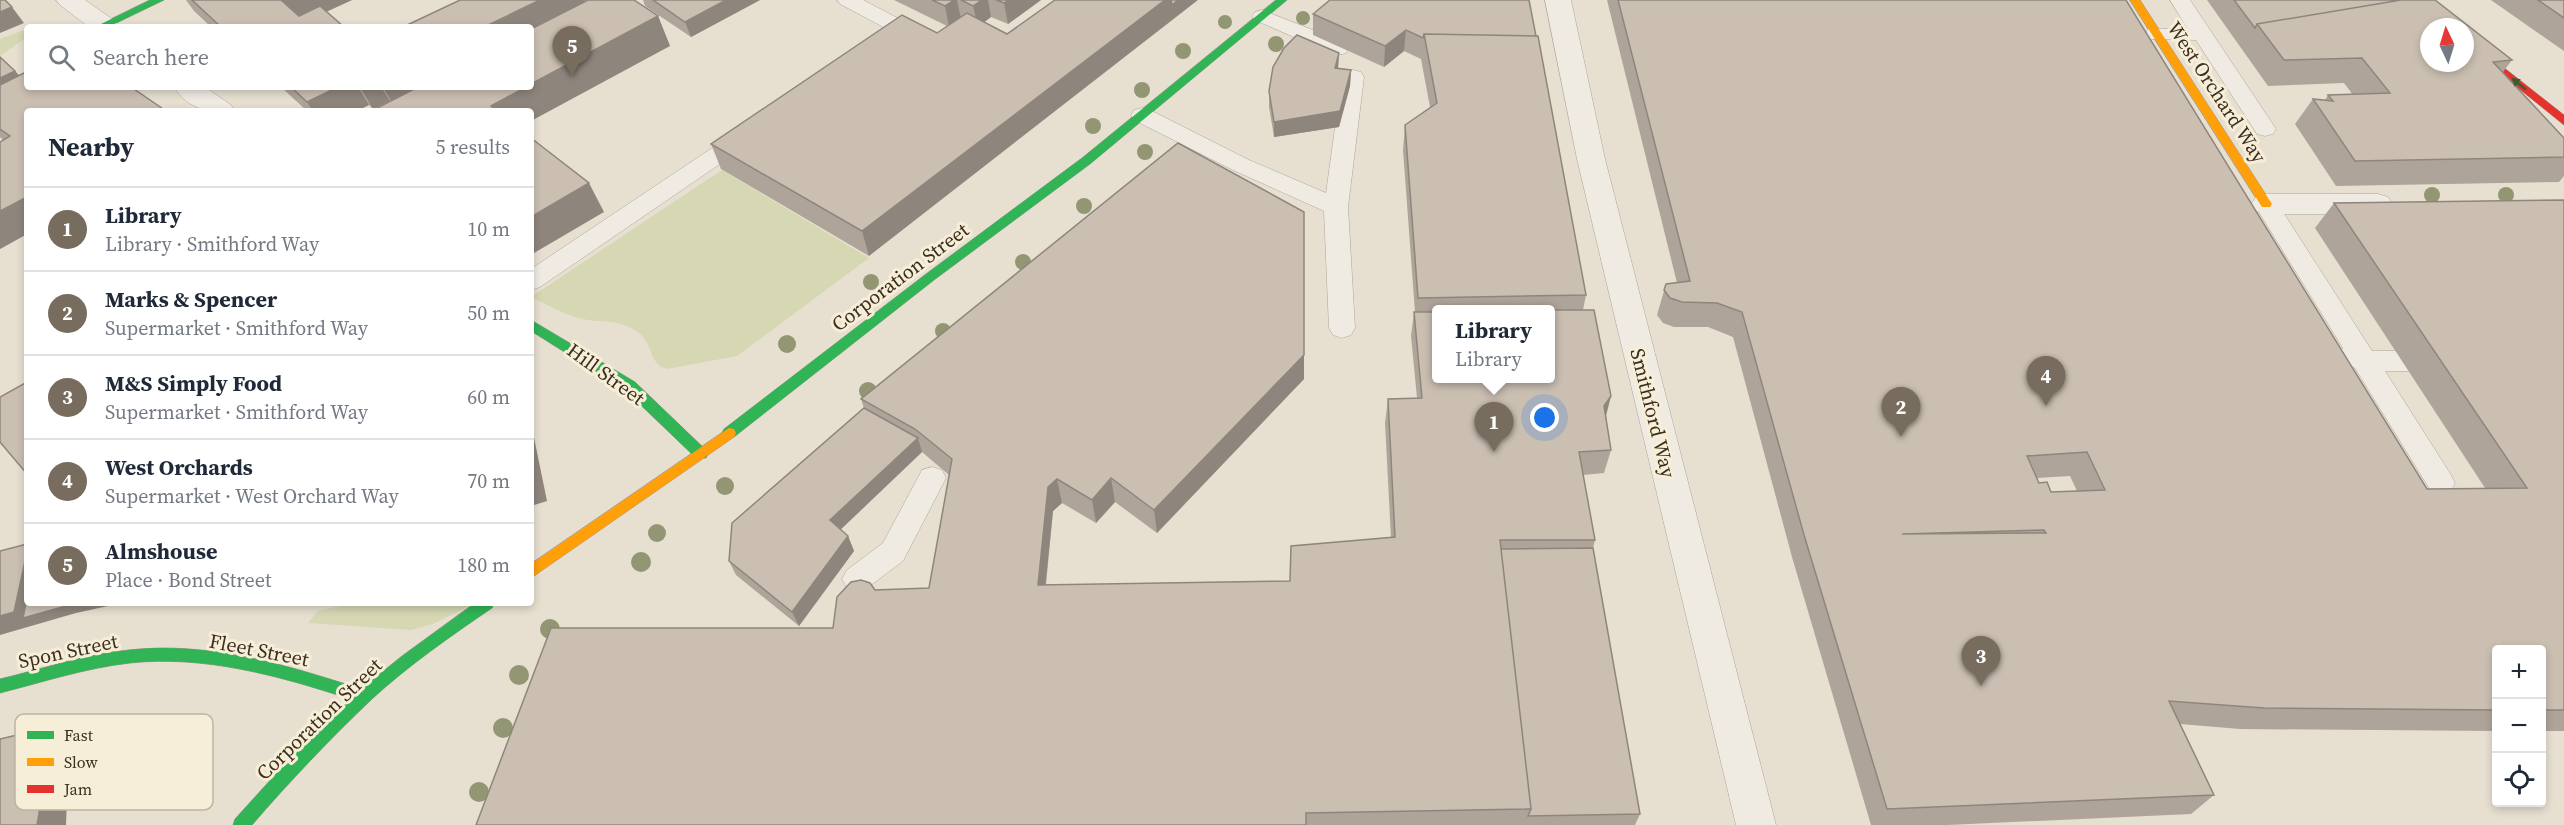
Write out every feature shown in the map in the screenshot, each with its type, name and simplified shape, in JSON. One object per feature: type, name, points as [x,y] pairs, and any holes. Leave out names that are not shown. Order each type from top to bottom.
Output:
[{"type":"street","points":[[69,0],[102,24]]},
{"type":"street","points":[[109,24],[159,0]]},
{"type":"street","name":"Corporation Street","points":[[534,570],[701,454],[930,277],[1086,161],[1282,0]]},
{"type":"street","name":"Smithford Way","points":[[1558,0],[1594,170],[1756,825]]},
{"type":"street","name":"West Orchard Way","points":[[2135,0],[2266,204]]},
{"type":"street","points":[[2474,47],[2564,121]]},
{"type":"street","points":[[191,90],[217,108]]},
{"type":"street","points":[[2266,204],[2401,204]]},
{"type":"street","name":"Hill Street","points":[[534,327],[630,386],[701,454]]},
{"type":"street","name":"Corporation Street","points":[[241,825],[301,758],[364,697],[436,639],[483,606]]},
{"type":"street","name":"Fleet Street","points":[[144,655],[221,659],[302,676],[364,697]]},
{"type":"street","name":"Spon Street","points":[[0,686],[115,659],[144,655]]},
{"type":"lane","points":[[846,0],[904,30],[864,56]]},
{"type":"lane","points":[[2180,0],[2265,129]]},
{"type":"lane","points":[[1262,16],[1338,48]]},
{"type":"lane","points":[[2156,34],[2202,34]]},
{"type":"lane","points":[[1342,328],[1336,207],[1353,77]]},
{"type":"lane","points":[[1142,115],[1240,165],[1336,207]]},
{"type":"lane","points":[[534,279],[766,122]]},
{"type":"lane","points":[[2195,129],[2218,129]]},
{"type":"lane","points":[[2266,204],[2441,483]]},
{"type":"lane","points":[[2326,345],[2364,361],[2414,361]]},
{"type":"lane","points":[[857,579],[893,552],[932,478]]},
{"type":"green space","points":[[24,30],[24,39],[0,56],[0,39]]},
{"type":"green space","points":[[722,170],[869,258],[737,356],[667,369],[661,367],[654,359],[644,338],[625,325],[578,318],[534,298],[534,295]]},
{"type":"green space","points":[[340,606],[470,606],[433,624],[411,630],[308,623],[318,611]]},
{"type":"building","points":[[0,0],[5,0],[12,7],[0,12]]},
{"type":"building","points":[[192,0],[281,0],[299,16],[320,6],[341,24],[218,24]]},
{"type":"building","points":[[460,0],[540,0],[490,24],[409,24]]},
{"type":"building","points":[[588,0],[634,0],[658,16],[534,82],[534,27]]},
{"type":"building","points":[[653,0],[726,0],[685,22]]},
{"type":"building","points":[[932,0],[954,0],[945,6]]},
{"type":"building","points":[[961,0],[982,0],[973,6]]},
{"type":"building","points":[[1055,0],[1165,0],[862,231],[711,144],[902,15],[937,33],[967,13],[1007,34]]},
{"type":"building","points":[[1330,0],[1529,0],[1536,36],[1424,34],[1423,38],[1406,30],[1385,46],[1313,14]]},
{"type":"building","points":[[1618,0],[2126,0],[2427,489],[2527,488],[2334,203],[2564,200],[2564,710],[2546,710],[2546,645],[2492,645],[2492,710],[2264,708],[2169,701],[2214,795],[1887,809],[1804,535],[1742,312],[1717,303],[1682,302],[1670,298],[1664,290],[1666,284],[1690,281]],"holes":[[[2087,452],[2105,490],[2051,492],[2047,482],[2039,483],[2027,456]],[[2044,530],[2046,533],[1902,534]]]},
{"type":"building","points":[[2234,0],[2401,0],[2257,24],[2255,28]]},
{"type":"building","points":[[2401,0],[2435,0],[2458,18],[2420,18],[2420,72],[2474,72],[2474,30],[2512,60],[2493,62],[2564,138],[2564,157],[2355,161],[2313,99],[2333,101],[2328,95],[2390,93],[2362,58],[2284,60],[2257,24]]},
{"type":"building","points":[[2538,0],[2564,0],[2564,18]]},
{"type":"building","points":[[1424,34],[1538,36],[1586,295],[1418,298],[1405,125],[1437,103]]},
{"type":"building","points":[[1297,35],[1339,53],[1335,68],[1351,70],[1340,111],[1274,122],[1269,91],[1273,67],[1284,48]]},
{"type":"building","points":[[0,57],[15,71],[0,78]]},
{"type":"building","points":[[24,73],[24,90],[135,90],[162,108],[24,108],[24,199],[0,211],[0,142],[10,136],[0,129],[0,85]]},
{"type":"building","points":[[294,90],[332,90],[307,102]]},
{"type":"building","points":[[412,90],[520,90],[491,106],[493,108],[377,108]]},
{"type":"building","points":[[534,140],[589,183],[534,215]]},
{"type":"building","points":[[1178,143],[1304,212],[1304,355],[1154,510],[1111,478],[1092,500],[1057,479],[1048,487],[1038,585],[1290,581],[1291,546],[1395,537],[1388,399],[1422,398],[1414,312],[1432,312],[1432,383],[1555,383],[1555,310],[1594,310],[1611,396],[1604,406],[1611,450],[1579,452],[1595,540],[1500,540],[1531,809],[1306,813],[1306,825],[476,825],[551,628],[833,628],[837,597],[851,582],[861,580],[870,583],[875,590],[929,588],[952,459],[915,429],[861,399]]},
{"type":"building","points":[[24,384],[24,470],[0,442],[0,397]]},
{"type":"building","points":[[864,408],[918,438],[830,520],[848,536],[792,612],[729,561],[732,523]]},
{"type":"building","points":[[24,545],[24,566],[14,612],[0,616],[0,551]]},
{"type":"building","points":[[1593,548],[1640,814],[1528,816],[1531,809],[1501,549]]},
{"type":"building","points":[[25,606],[66,606],[23,618]]},
{"type":"building","points":[[15,736],[15,810],[39,810],[37,825],[0,825],[0,739]]},
{"type":"traffic: fast","points":[[106,24],[159,0]]},
{"type":"traffic: fast","points":[[729,433],[930,277],[1086,161],[1282,0]]},
{"type":"traffic: fast","points":[[534,327],[630,386],[701,454]]},
{"type":"traffic: fast","points":[[241,825],[315,744],[362,698],[407,660],[483,606]]},
{"type":"traffic: fast","points":[[0,686],[109,659],[127,656],[172,655],[256,666],[364,697]]},
{"type":"traffic: slow","points":[[2135,0],[2266,204]]},
{"type":"traffic: slow","points":[[534,570],[729,433]]},
{"type":"traffic: jam","points":[[2474,47],[2564,121]]},
{"type":"place","name":"Almshouse","points":[[572,76]]},
{"type":"place","name":"West Orchards","points":[[2046,406]]},
{"type":"place","name":"Marks & Spencer","points":[[1901,437]]},
{"type":"place","name":"Library","points":[[1494,452]]},
{"type":"place","name":"M&S Simply Food","points":[[1981,686]]}]
